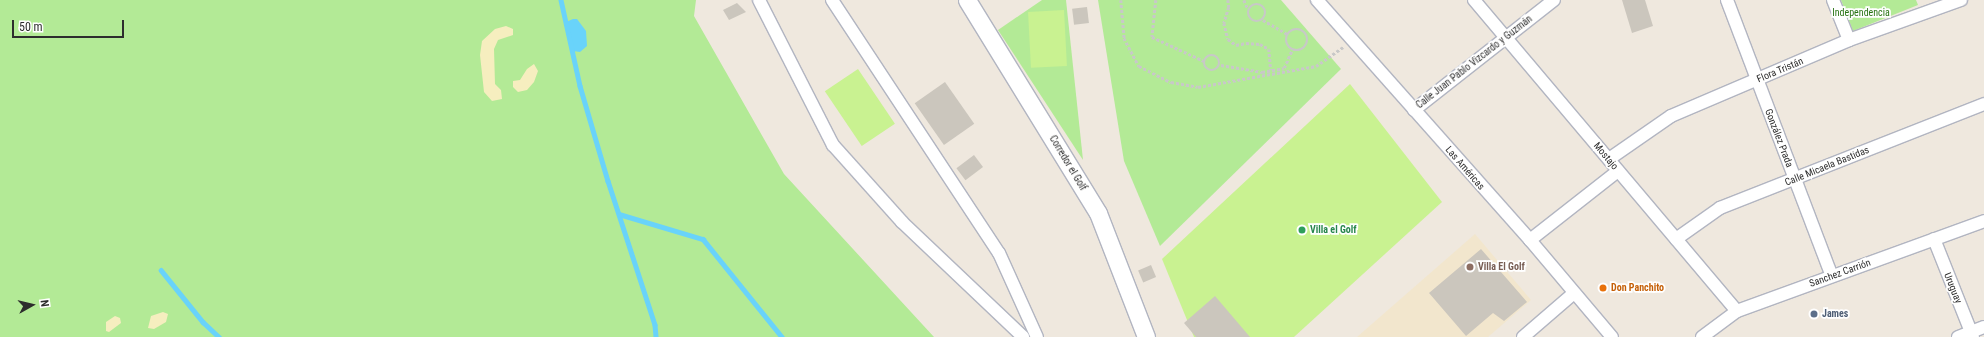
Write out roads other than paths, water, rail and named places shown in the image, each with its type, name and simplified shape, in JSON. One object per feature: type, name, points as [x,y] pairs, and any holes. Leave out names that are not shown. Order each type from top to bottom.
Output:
[{"type":"street","points":[[759,0],[833,145],[902,222],[1023,337]]},
{"type":"street","points":[[832,0],[999,253],[1037,337]]},
{"type":"street","name":"Corredor el Golf","points":[[967,0],[1098,213],[1146,337]]},
{"type":"street","name":"Las Américas","points":[[1317,0],[1530,240],[1612,337]]},
{"type":"street","name":"Mostajo","points":[[1474,0],[1737,311]]},
{"type":"street","name":"Calle Juan Pablo Vizcardo y Guzmán","points":[[1414,110],[1554,0]]},
{"type":"street","name":"González Prada","points":[[1726,0],[1832,276]]},
{"type":"street","points":[[1833,0],[1849,40]]},
{"type":"street","name":"Flora Tristán","points":[[1609,159],[1671,116],[1929,5],[1961,0]]},
{"type":"street","name":"Calle Micaela Bastidas","points":[[1676,239],[1720,208],[1984,104]]},
{"type":"street","points":[[1530,240],[1618,171]]},
{"type":"street","name":"Sanchez Carrión","points":[[1702,337],[1737,311],[1984,220]]},
{"type":"street","name":"Uruguay","points":[[1934,239],[1972,335]]},
{"type":"street","points":[[1523,337],[1574,293]]},
{"type":"street","points":[[1958,337],[1972,335],[1984,327]]},
{"type":"water","points":[[577,19],[586,31],[587,46],[580,52],[573,51],[566,22]]},
{"type":"waterway","points":[[561,0],[580,86],[608,181],[655,325],[656,337]]},
{"type":"waterway","points":[[619,214],[703,239],[782,337]]},
{"type":"waterway","points":[[161,270],[203,322],[219,337]]},
{"type":"place","name":"Villa el Golf","points":[[1302,230]]},
{"type":"place","name":"Villa El Golf","points":[[1470,267]]},
{"type":"place","name":"Don Panchito","points":[[1603,288]]},
{"type":"place","name":"James","points":[[1814,314]]},
{"type":"park label","name":"Independencia","points":[[1861,13]]}]
